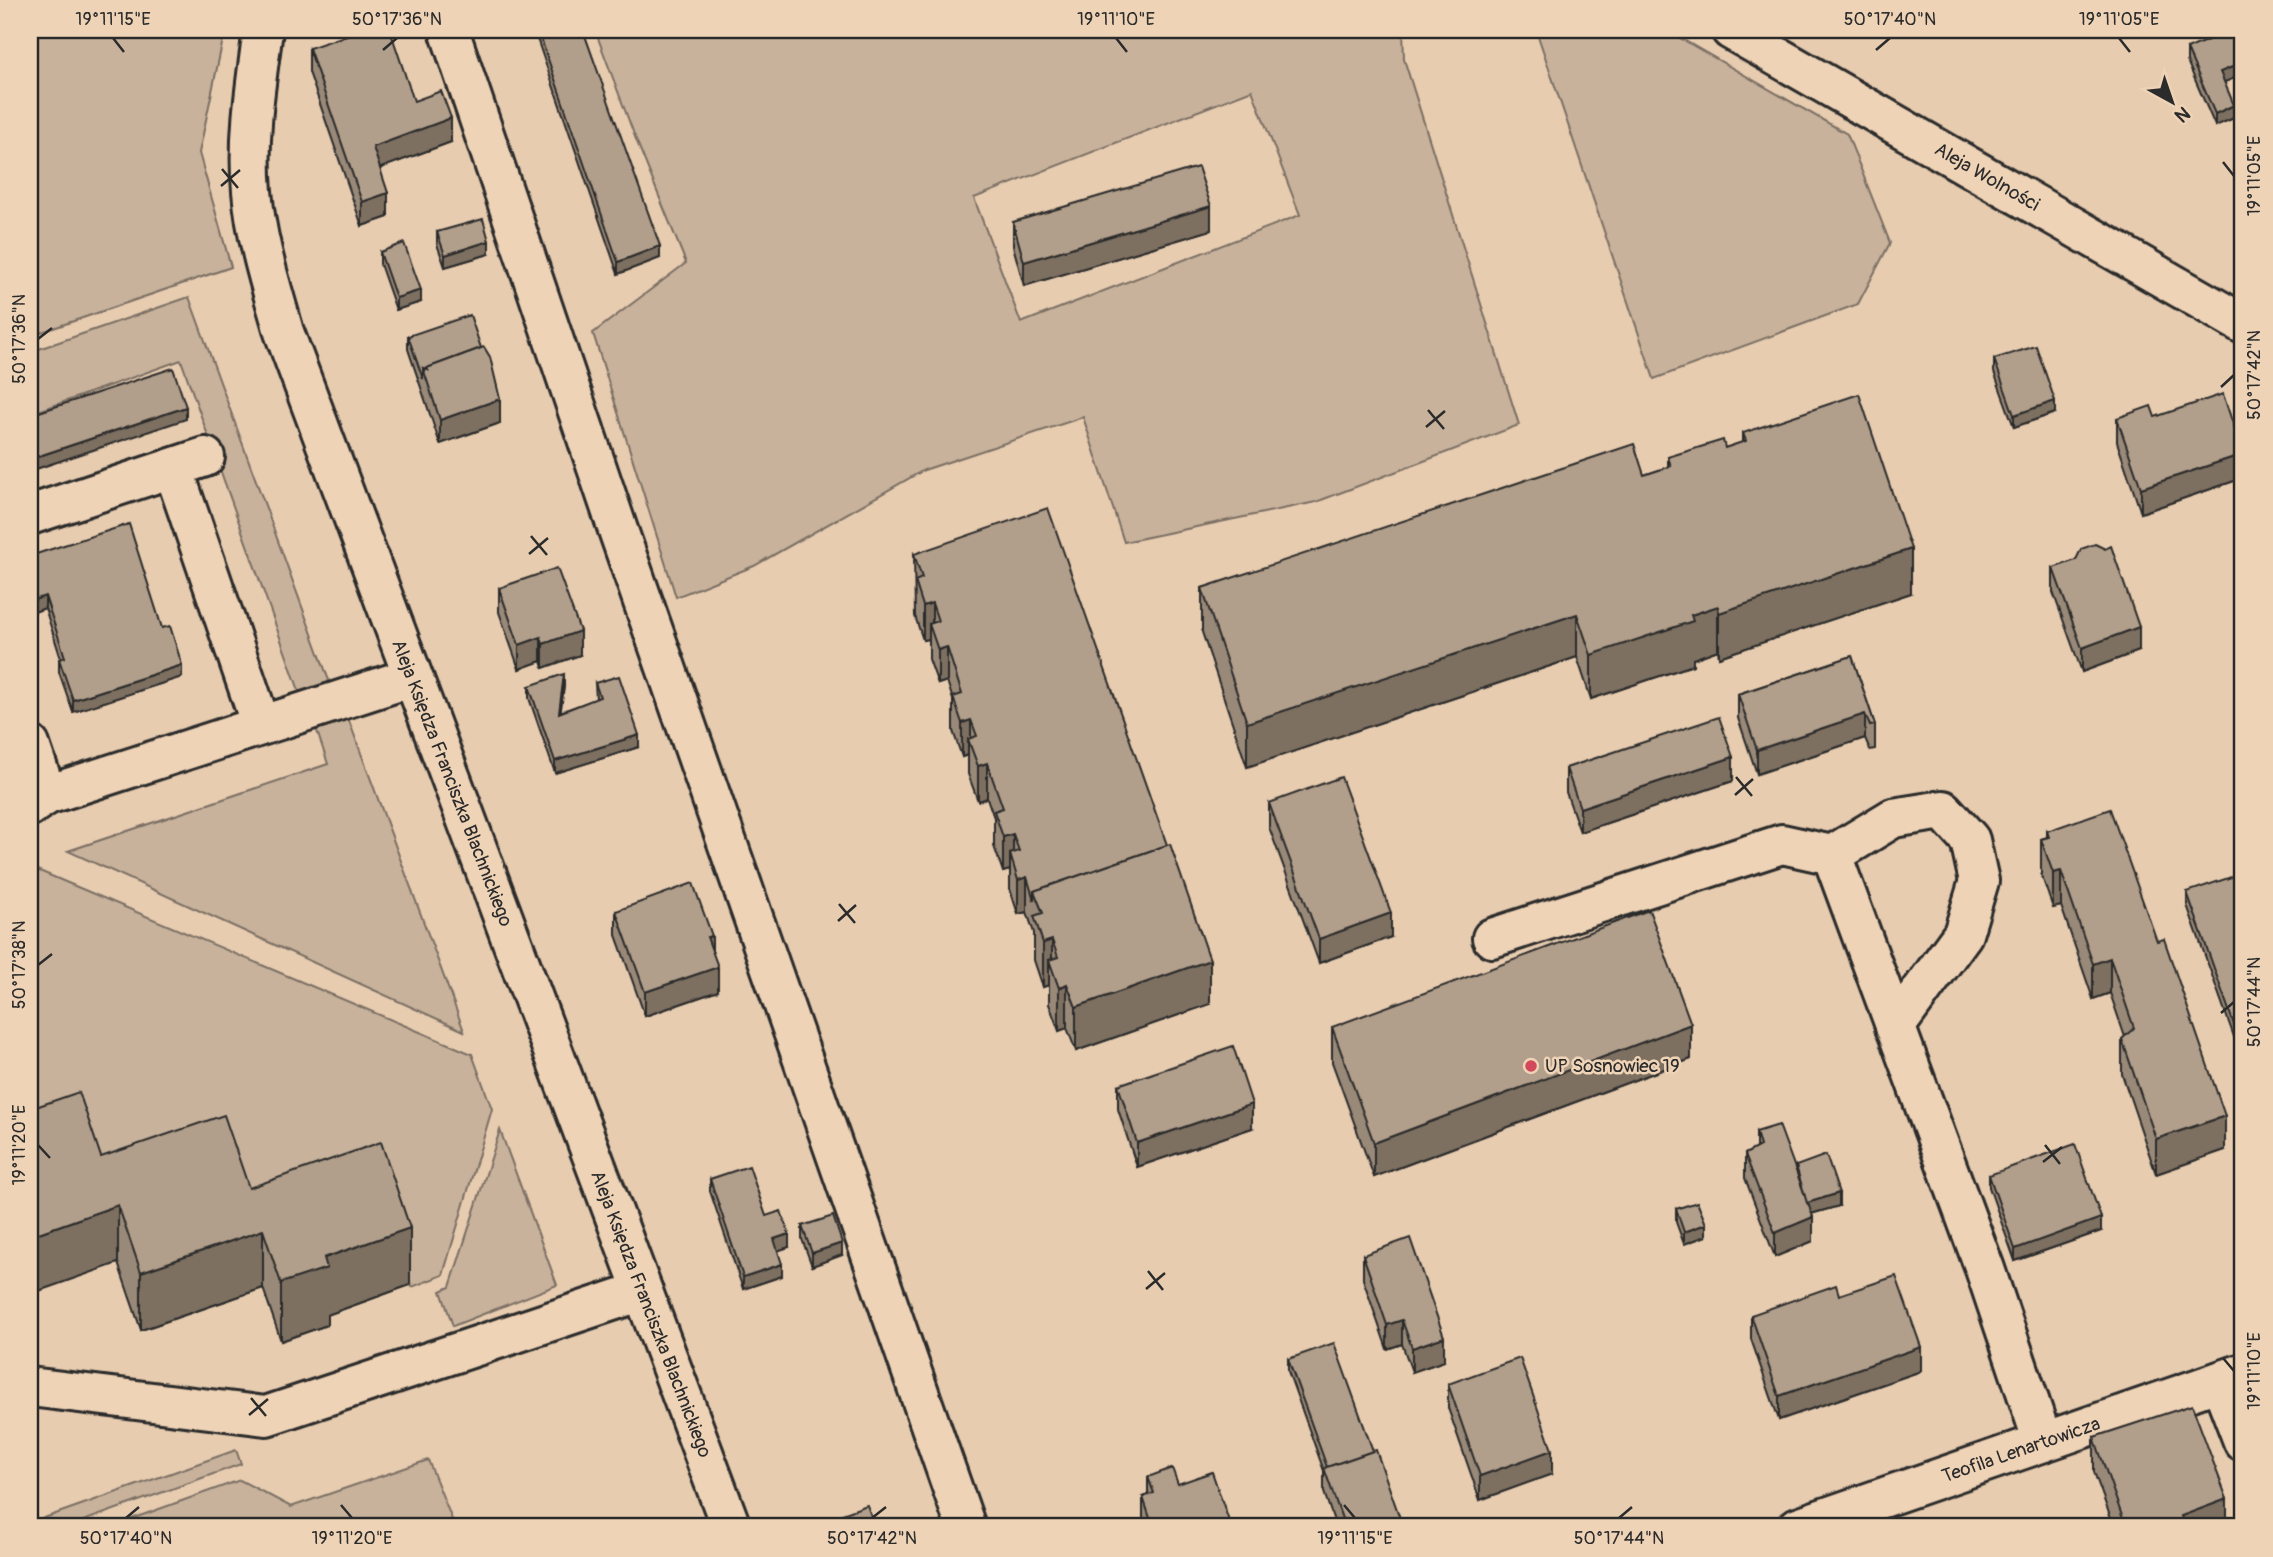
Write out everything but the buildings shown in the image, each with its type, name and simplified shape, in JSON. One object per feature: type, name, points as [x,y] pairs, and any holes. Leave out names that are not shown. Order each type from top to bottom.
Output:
[{"type":"street","name":"Aleja Księdza Franciszka Blachnickiego","points":[[262,30],[251,150],[252,190],[268,279],[299,376],[730,1525]]},
{"type":"street","points":[[449,30],[632,569],[940,1457],[967,1527]]},
{"type":"street","name":"Aleja Wolności","points":[[1731,30],[2243,324]]},
{"type":"street","points":[[30,514],[189,463],[261,724]]},
{"type":"street","points":[[30,746],[38,801],[261,724],[412,677]]},
{"type":"street","points":[[1492,938],[1782,844],[1832,855],[1893,818],[1944,810],[1970,840],[1979,881],[1963,934],[1895,1027]]},
{"type":"street","points":[[1832,855],[1985,1269],[2043,1442]]},
{"type":"street","points":[[30,1387],[265,1416],[642,1291]]},
{"type":"street","points":[[2232,1377],[2243,1441]]},
{"type":"street","name":"Teofila Lenartowicza","points":[[1798,1527],[2232,1377]]},
{"type":"shaded area","points":[[30,30],[225,30],[199,153],[231,267],[30,336]]},
{"type":"shaded area","points":[[595,30],[1403,30],[1404,59],[1519,425],[1316,502],[1124,542],[1083,417],[924,470],[754,566],[676,597],[593,333],[686,263]],"holes":[[[1252,90],[1300,215],[1021,323],[974,198]]]},
{"type":"shaded area","points":[[1536,30],[1666,30],[1847,134],[1890,243],[1858,304],[1654,379]]},
{"type":"shaded area","points":[[189,297],[332,689],[302,699],[181,360],[30,414],[30,352]]},
{"type":"shaded area","points":[[348,718],[464,1031],[68,851],[328,764],[316,728]]},
{"type":"shaded area","points":[[30,867],[472,1054],[492,1109],[443,1275],[412,1287],[381,1200],[249,1246],[30,1167]]},
{"type":"shaded area","points":[[500,1130],[557,1285],[453,1326],[441,1291],[450,1287]]},
{"type":"shaded area","points":[[236,1450],[241,1464],[67,1527],[30,1527],[30,1523]]},
{"type":"shaded area","points":[[428,1460],[455,1527],[109,1527],[240,1480],[291,1507]]},
{"type":"place","name":"UP Sosnowiec 19","points":[[1531,1066]]}]
